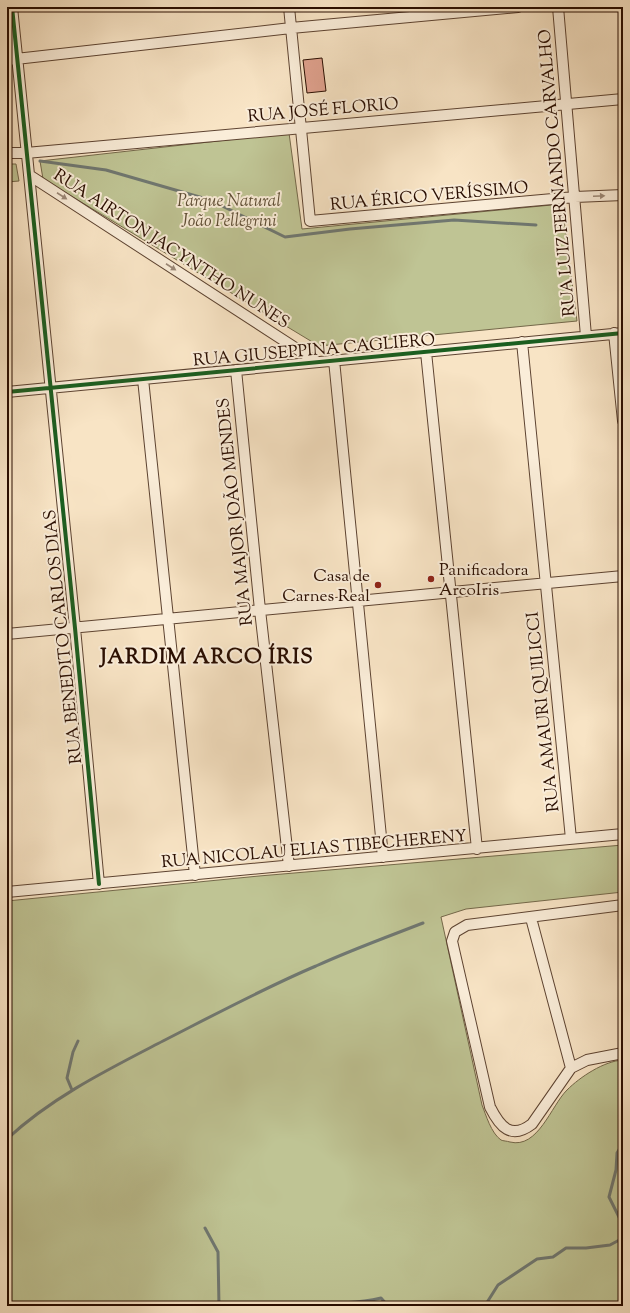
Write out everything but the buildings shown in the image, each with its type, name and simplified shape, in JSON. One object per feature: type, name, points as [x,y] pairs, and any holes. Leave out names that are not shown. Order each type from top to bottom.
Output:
[{"type":"street","name":"RUA BENEDITO CARLOS DIAS","points":[[12,7],[12,60],[29,175],[75,628],[99,884]]},
{"type":"street","points":[[289,7],[301,127]]},
{"type":"street","points":[[12,60],[291,28],[518,7]]},
{"type":"street","name":"RUA LUIZ FERNANDO CARVALHO","points":[[558,7],[586,336]]},
{"type":"street","name":"RUA JOSÉ FLORIO","points":[[26,153],[623,99]]},
{"type":"street","name":"RUA ÉRICO VERÍSSIMO","points":[[301,127],[310,221],[623,195]]},
{"type":"street","points":[[7,154],[26,153]]},
{"type":"street","name":"RUA AIRTON JACYNTHO NUNES","points":[[29,175],[317,362]]},
{"type":"street","points":[[619,333],[623,421]]},
{"type":"street","name":"RUA GIUSEPPINA CAGLIERO","points":[[7,392],[619,333]]},
{"type":"street","name":"RUA AMAURI QUILICCI","points":[[522,342],[571,839]]},
{"type":"street","points":[[426,352],[477,849]]},
{"type":"street","points":[[334,360],[383,857]]},
{"type":"street","name":"RUA MAJOR JOÃO MENDES","points":[[236,370],[260,610],[289,866]]},
{"type":"street","points":[[143,379],[194,875]]},
{"type":"street","points":[[7,634],[623,576]]},
{"type":"street","name":"RUA NICOLAU ELIAS TIBECHERENY","points":[[7,892],[477,849],[623,834]]},
{"type":"street","points":[[623,905],[467,925],[455,932],[452,941],[489,1100],[501,1126],[512,1131],[526,1129],[532,1124],[571,1068],[587,1060],[623,1053]]},
{"type":"street","points":[[531,918],[571,1068]]},
{"type":"green space","name":"Parque Natural João Pellegrini","points":[[289,133],[302,229],[562,204],[577,321],[319,346],[43,179],[40,161]]},
{"type":"green space","points":[[7,164],[16,164],[19,181],[7,182]]},
{"type":"green space","points":[[623,845],[623,892],[466,909],[441,917],[482,1105],[487,1119],[497,1137],[501,1140],[510,1142],[520,1142],[528,1139],[543,1125],[561,1097],[572,1085],[593,1070],[608,1063],[623,1060],[623,1306],[7,1306],[7,901],[259,876]]},
{"type":"waterway","points":[[40,161],[106,170],[210,200],[285,237],[350,229],[454,220],[536,225]]},
{"type":"waterway","points":[[7,1139],[43,1110],[102,1073],[277,983],[329,960],[423,923]]},
{"type":"waterway","points":[[72,1090],[67,1078],[73,1052],[78,1041]]},
{"type":"waterway","points":[[623,1115],[621,1122],[623,1140]]},
{"type":"waterway","points":[[623,1143],[617,1153],[616,1170],[609,1197],[623,1225]]},
{"type":"waterway","points":[[205,1228],[218,1252],[219,1306]]},
{"type":"waterway","points":[[483,1306],[486,1304],[498,1285],[537,1259],[553,1257],[566,1248],[586,1248],[610,1245],[623,1238]]},
{"type":"waterway","points":[[249,1306],[282,1303],[332,1303],[365,1301],[381,1298],[388,1306]]},
{"type":"cycle path","points":[[12,7],[75,628],[99,884]]},
{"type":"cycle path","points":[[7,392],[623,333]]},
{"type":"place","name":"Panificadora ArcoIris","points":[[431,579]]},
{"type":"place","name":"Casa de Carnes Real","points":[[378,585]]},
{"type":"district","name":"JARDIM ARCO ÍRIS","points":[[207,656]]}]
